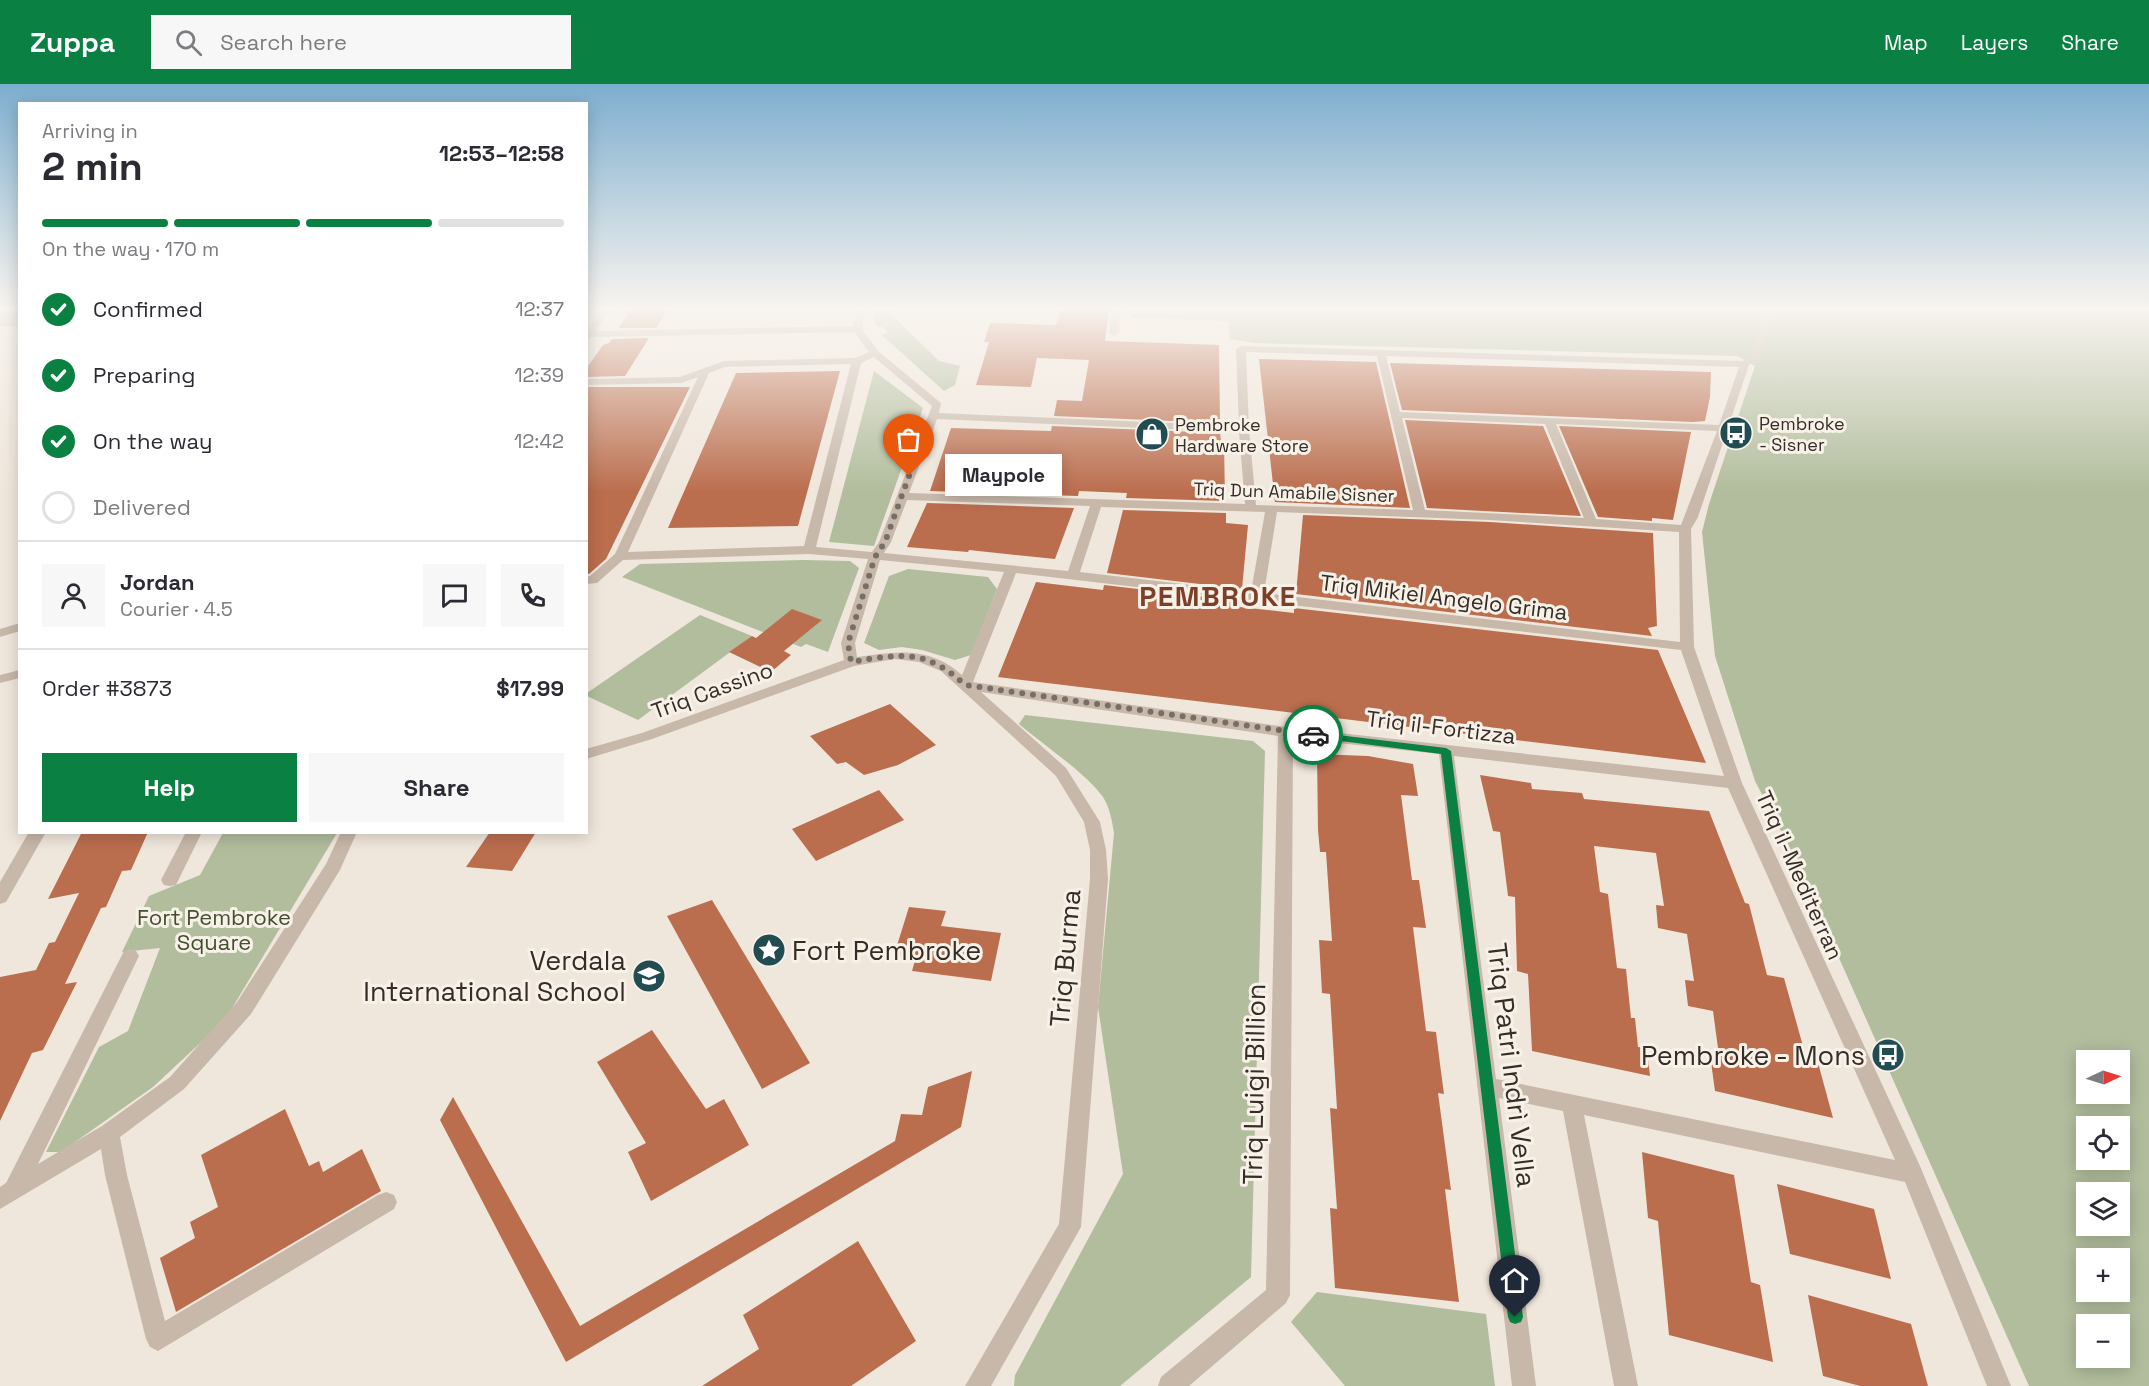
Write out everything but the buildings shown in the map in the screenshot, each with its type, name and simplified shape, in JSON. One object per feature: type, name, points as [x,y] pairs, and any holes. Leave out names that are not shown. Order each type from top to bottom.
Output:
[{"type":"street","points":[[588,382],[681,380],[710,370]]},
{"type":"street","points":[[809,550],[855,370]]},
{"type":"street","points":[[851,662],[848,643],[875,557],[885,542],[937,405],[895,370]]},
{"type":"street","points":[[1242,370],[1251,508]]},
{"type":"street","points":[[1385,370],[1420,514]]},
{"type":"street","name":"Triq il-Mediterran","points":[[1743,370],[1692,517],[1685,529],[1687,647],[1734,783],[1912,1173],[1999,1386]]},
{"type":"street","points":[[588,580],[593,580],[620,555],[705,372]]},
{"type":"street","points":[[1397,415],[1550,423],[1722,428]]},
{"type":"street","points":[[933,416],[1244,429]]},
{"type":"street","points":[[1550,423],[1591,521]]},
{"type":"street","name":"Triq Dun Amabile Sisner","points":[[901,496],[1096,505],[1251,508],[1591,521],[1685,529]]},
{"type":"street","points":[[1073,575],[1096,505]]},
{"type":"street","points":[[1257,596],[1271,510]]},
{"type":"street","name":"Triq Mikiel Angelo Grima","points":[[620,555],[809,550],[1011,571],[1073,575],[1687,647]]},
{"type":"street","points":[[965,685],[1011,571]]},
{"type":"street","points":[[0,633],[18,628]]},
{"type":"street","name":"Triq Burma","points":[[851,662],[895,655],[922,658],[946,668],[1061,772],[1092,822],[1098,850],[1099,879],[1070,1227],[979,1385]]},
{"type":"street","name":"Triq Cassino","points":[[588,753],[647,736],[851,662]]},
{"type":"street","points":[[0,679],[18,674]]},
{"type":"street","name":"Triq il-Fortizza","points":[[965,685],[1286,732],[1734,783]]},
{"type":"street","name":"Triq Luigi Billion","points":[[1170,1386],[1278,1295],[1286,732]]},
{"type":"street","name":"Triq Patri Indrì Vella","points":[[1446,751],[1524,1386]]},
{"type":"street","points":[[0,897],[37,834]]},
{"type":"street","points":[[170,880],[193,834]]},
{"type":"street","points":[[7,1195],[109,1133],[177,1083],[244,1008],[334,866],[348,834]]},
{"type":"street","points":[[7,1195],[130,956]]},
{"type":"street","points":[[1486,1086],[1912,1173]]},
{"type":"street","points":[[1572,1104],[1626,1386]]},
{"type":"street","points":[[109,1133],[116,1175],[158,1339],[386,1202]]},
{"type":"green space","points":[[920,370],[959,370],[955,385],[944,391]]},
{"type":"green space","points":[[1754,370],[2149,370],[2149,1386],[2029,1386],[1792,852],[1755,781],[1715,656],[1702,532],[1709,504]]},
{"type":"green space","points":[[874,371],[923,408],[874,546],[829,542]]},
{"type":"green space","points":[[850,561],[859,568],[828,652],[806,644],[801,647],[622,577],[640,564]]},
{"type":"green space","points":[[908,569],[988,577],[997,589],[971,655],[955,660],[922,650],[902,647],[879,650],[864,643],[889,576]]},
{"type":"green space","points":[[700,615],[752,636],[638,720],[588,696],[588,692]]},
{"type":"green space","points":[[1025,715],[1253,741],[1265,751],[1251,1277],[1120,1386],[1014,1386],[1015,1375],[1123,1174],[1098,1007],[1114,833],[1109,810],[1103,797],[1075,768],[1019,724]]},
{"type":"green space","name":"Fort Pembroke Square","points":[[222,834],[336,834],[225,1020],[153,1087],[61,1152],[46,1152],[99,1047],[128,1031],[160,948],[122,952],[149,896],[200,875]]},
{"type":"green space","points":[[1317,1292],[1486,1314],[1495,1386],[1345,1386],[1291,1322]]},
{"type":"way so far","points":[[909,476],[885,542],[875,557],[848,643],[851,662],[895,655],[922,658],[946,668],[965,685],[1313,735]]},
{"type":"place","name":"Pembroke - Sisner","points":[[1736,433]]},
{"type":"place","name":"Pembroke Hardware Store","points":[[1152,434]]},
{"type":"place","name":"Maypole","points":[[909,476]]},
{"type":"place","name":"Fort Pembroke","points":[[769,950]]},
{"type":"place","name":"Verdala International School","points":[[649,976]]},
{"type":"place","name":"Pembroke - Mons","points":[[1888,1055]]},
{"type":"district","name":"PEMBROKE","points":[[1218,596]]},
{"type":"route","points":[[1313,735],[1446,751],[1515,1317]]}]
